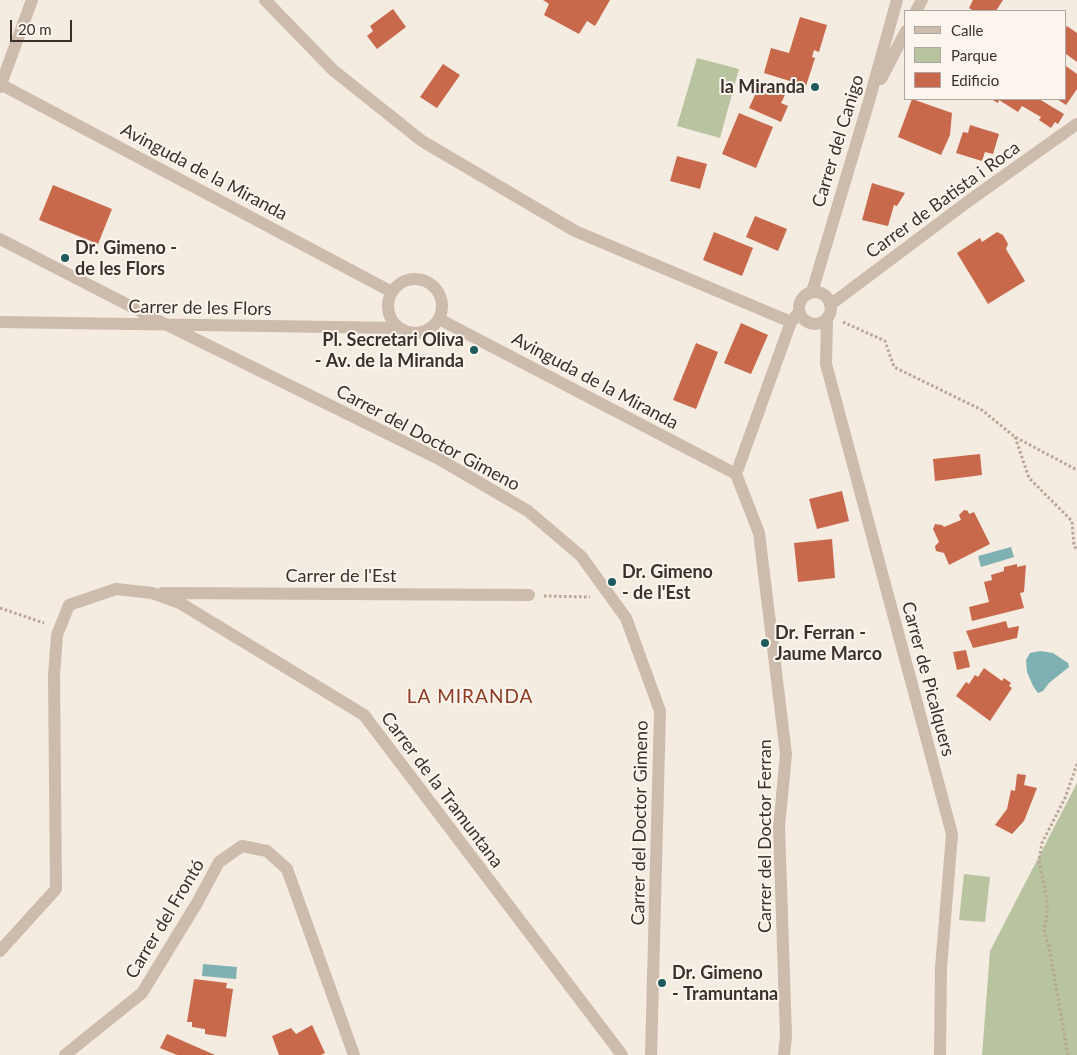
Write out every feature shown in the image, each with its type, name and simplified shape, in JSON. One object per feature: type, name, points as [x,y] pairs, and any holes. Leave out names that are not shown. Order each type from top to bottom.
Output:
[{"type":"street","points":[[0,85],[32,0]]},
{"type":"street","points":[[265,0],[333,70],[422,141],[575,231],[795,317],[809,323],[819,323],[829,313],[824,295],[812,292],[801,299],[799,307],[795,317],[736,474]]},
{"type":"street","name":"Carrer del Canigo","points":[[812,292],[897,0]]},
{"type":"street","points":[[869,101],[904,36]]},
{"type":"street","name":"Avinguda de la Miranda","points":[[0,85],[392,292]]},
{"type":"street","name":"Carrer de Batista i Roca","points":[[829,313],[970,200],[1077,124]]},
{"type":"street","name":"Carrer del Doctor Gimeno","points":[[0,239],[167,325],[439,459],[528,511],[581,556],[626,618],[660,711],[651,1055]]},
{"type":"street","points":[[414,279],[423,280],[432,285],[441,299],[442,309],[439,319],[432,327],[418,333],[408,332],[399,328],[388,311],[392,292],[402,282],[414,279]]},
{"type":"street","name":"Carrer de Picalquers","points":[[829,313],[826,364],[952,834],[941,968],[940,1055]]},
{"type":"street","name":"Avinguda de la Miranda","points":[[439,319],[736,474]]},
{"type":"street","name":"Carrer de les Flors","points":[[0,322],[399,328]]},
{"type":"street","name":"Carrer del Doctor Ferran","points":[[736,474],[759,533],[786,754],[779,827],[786,1036],[784,1055]]},
{"type":"street","name":"Carrer de la Tramuntana","points":[[58,632],[69,605],[116,589],[152,593],[180,603],[364,715],[622,1055]]},
{"type":"street","name":"Carrer de l'Est","points":[[152,593],[529,595]]},
{"type":"street","points":[[0,951],[56,890],[54,675],[58,632]]},
{"type":"street","name":"Carrer del Frontó","points":[[65,1055],[142,993],[197,903],[219,862],[242,846],[267,851],[287,869],[354,1055]]},
{"type":"path","points":[[829,313],[885,341],[894,367],[982,410],[1015,437],[1077,470]]},
{"type":"path","points":[[1015,437],[1029,478],[1072,521],[1074,546],[1077,550]]},
{"type":"path","points":[[529,595],[608,593]]},
{"type":"path","points":[[0,608],[58,632]]},
{"type":"path","points":[[1068,1055],[1049,947],[1044,930],[1047,901],[1039,860],[1042,843],[1065,798],[1077,764]]},
{"type":"green space","points":[[697,58],[739,69],[720,138],[677,126]]},
{"type":"green space","points":[[1077,783],[1077,1055],[982,1055],[990,951]]},
{"type":"green space","points":[[964,874],[990,877],[985,922],[959,920]]},
{"type":"water","points":[[1011,547],[1014,557],[981,567],[978,556]]},
{"type":"water","points":[[1040,651],[1053,653],[1068,663],[1069,667],[1049,683],[1043,691],[1038,693],[1027,672],[1026,660],[1030,653]]},
{"type":"water","points":[[203,964],[237,967],[236,979],[202,976]]},
{"type":"building","points":[[543,0],[610,0],[595,26],[587,21],[579,34],[544,15],[549,4]]},
{"type":"building","points":[[973,0],[1003,0],[997,10],[972,10],[969,8]]},
{"type":"building","points":[[393,9],[406,27],[377,49],[367,36],[373,31],[370,26]]},
{"type":"building","points":[[800,17],[827,25],[819,52],[814,50],[812,57],[815,58],[806,86],[764,73],[771,48],[789,53]]},
{"type":"building","points":[[1067,26],[1077,33],[1077,62],[1067,55]]},
{"type":"building","points":[[443,64],[460,75],[437,108],[420,97]]},
{"type":"building","points":[[1067,67],[1077,74],[1077,89],[1066,105],[1058,100],[1067,100]]},
{"type":"building","points":[[760,84],[785,95],[781,103],[788,106],[781,122],[749,108]]},
{"type":"building","points":[[912,100],[952,113],[950,135],[941,155],[898,137]]},
{"type":"building","points":[[999,100],[1041,100],[1064,114],[1058,124],[1055,122],[1051,128],[1039,120],[1041,117],[1022,106],[1018,112]]},
{"type":"building","points":[[739,113],[773,127],[756,168],[722,154]]},
{"type":"building","points":[[970,125],[999,134],[993,154],[985,152],[982,161],[956,153],[963,132],[968,133]]},
{"type":"building","points":[[677,156],[707,164],[700,189],[670,181]]},
{"type":"building","points":[[872,183],[905,193],[897,206],[894,205],[888,226],[862,220]]},
{"type":"building","points":[[53,185],[112,209],[98,244],[39,220]]},
{"type":"building","points":[[755,216],[787,229],[778,251],[746,237]]},
{"type":"building","points":[[714,232],[753,248],[742,276],[703,260]]},
{"type":"building","points":[[997,232],[1003,235],[1008,244],[1006,249],[1025,281],[988,304],[957,253],[980,238],[982,242]]},
{"type":"building","points":[[741,323],[768,335],[751,374],[724,363]]},
{"type":"building","points":[[696,343],[718,352],[696,409],[673,400]]},
{"type":"building","points":[[980,454],[982,475],[935,481],[933,459]]},
{"type":"building","points":[[842,491],[849,521],[817,529],[809,499]]},
{"type":"building","points":[[964,510],[968,511],[969,514],[974,512],[990,544],[949,565],[944,553],[936,551],[935,546],[939,542],[933,529],[935,524],[944,527],[961,520],[959,515]]},
{"type":"building","points":[[832,539],[835,578],[798,582],[794,543]]},
{"type":"building","points":[[1017,564],[1017,567],[1026,565],[1024,592],[1020,593],[1024,608],[972,621],[969,607],[989,602],[984,582],[992,580],[991,575],[1004,571],[1004,567]]},
{"type":"building","points":[[1006,621],[1008,628],[1019,626],[1017,638],[973,648],[966,631]]},
{"type":"building","points":[[966,650],[970,667],[957,670],[953,652]]},
{"type":"building","points":[[984,668],[1002,681],[1004,678],[1011,683],[1009,686],[1012,688],[990,721],[956,696],[966,682],[969,684],[975,675],[978,677]]},
{"type":"building","points":[[1017,774],[1026,775],[1024,785],[1037,788],[1024,821],[1012,834],[995,825],[1007,809],[1011,790],[1015,791]]},
{"type":"building","points":[[194,979],[227,983],[226,988],[233,989],[226,1037],[205,1034],[205,1029],[192,1027],[192,1022],[187,1022]]},
{"type":"building","points":[[312,1025],[325,1053],[321,1055],[279,1055],[272,1036],[291,1028],[296,1034]]},
{"type":"building","points":[[167,1034],[215,1055],[177,1055],[160,1048]]},
{"type":"place","name":"la Miranda","points":[[815,87]]},
{"type":"place","name":"Dr. Gimeno - de les Flors","points":[[65,258]]},
{"type":"place","name":"Pl. Secretari Oliva - Av. de la Miranda","points":[[474,350]]},
{"type":"place","name":"Dr. Gimeno - de l'Est","points":[[612,582]]},
{"type":"place","name":"Dr. Ferran - Jaume Marco","points":[[765,643]]},
{"type":"place","name":"Dr. Gimeno - Tramuntana","points":[[662,983]]},
{"type":"district","name":"LA MIRANDA","points":[[470,697]]}]
